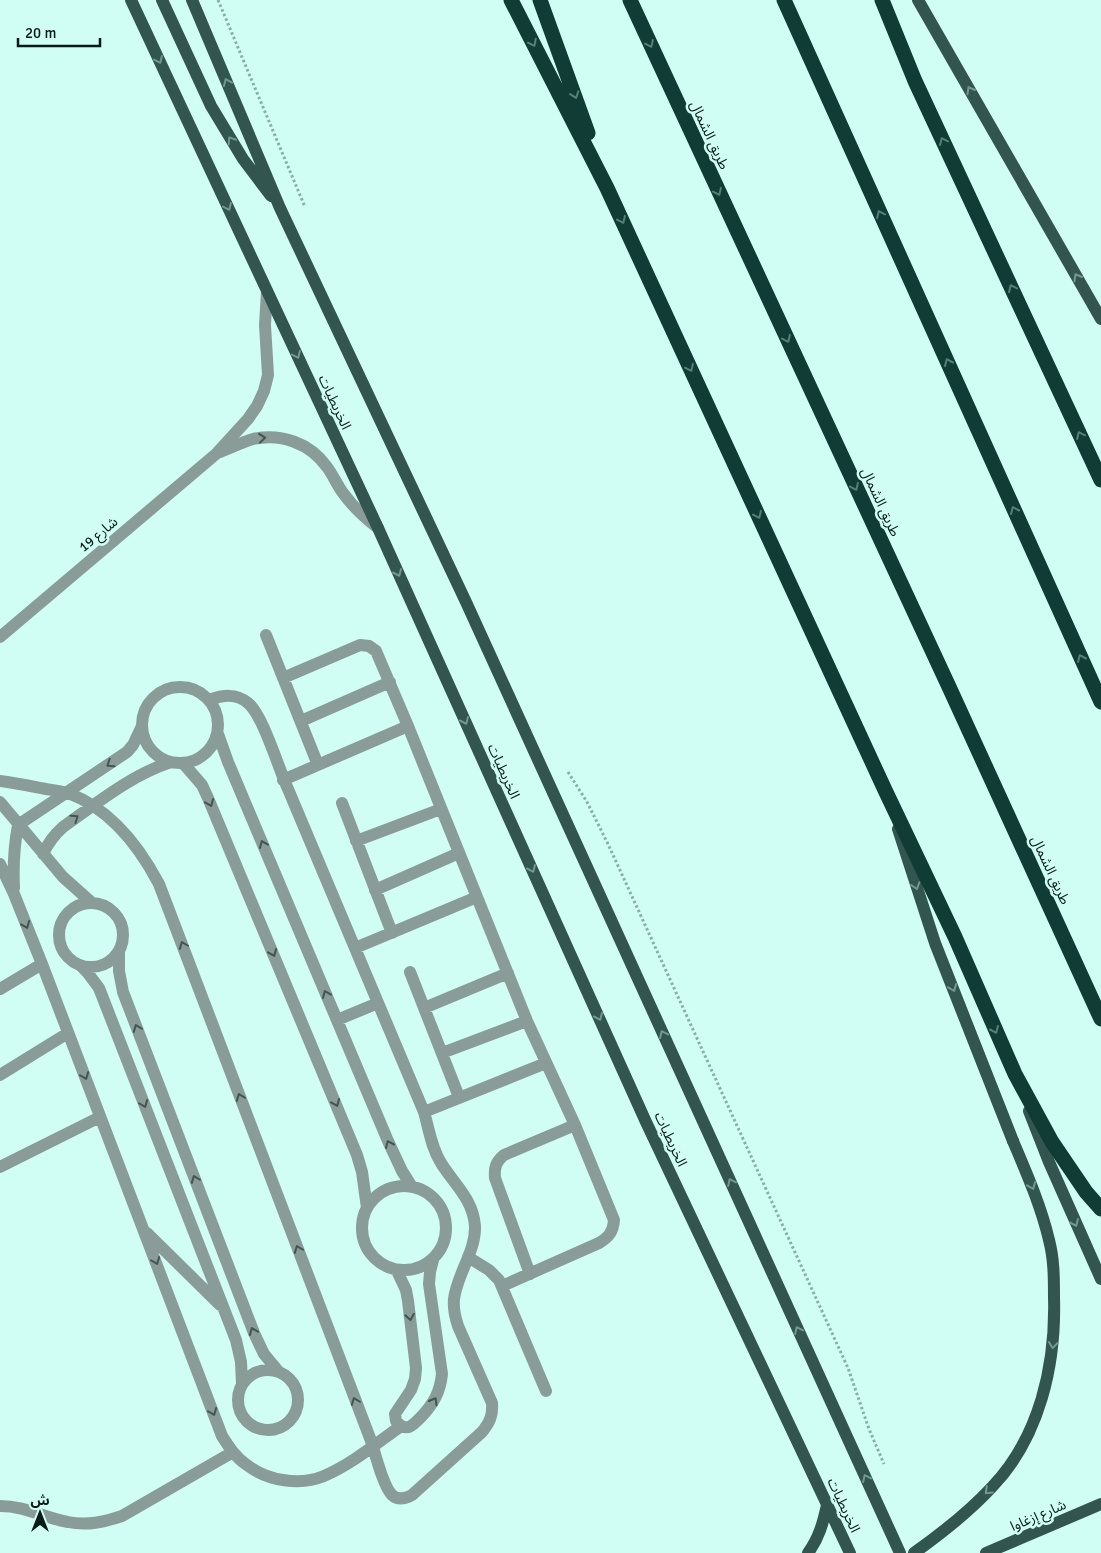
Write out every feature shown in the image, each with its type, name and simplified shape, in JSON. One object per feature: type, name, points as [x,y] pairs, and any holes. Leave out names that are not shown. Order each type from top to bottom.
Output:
[{"type":"highway","points":[[511,0],[607,188],[885,790],[955,937],[1015,1074],[1052,1142],[1086,1192],[1101,1209]]},
{"type":"highway","points":[[540,0],[607,188]]},
{"type":"highway","name":"طريق الشمال","points":[[630,0],[946,680],[1101,1019]]},
{"type":"highway","points":[[784,0],[1101,702]]},
{"type":"highway","points":[[882,0],[916,81],[1101,480]]},
{"type":"main road","name":"الخريطيات","points":[[131,0],[378,528],[646,1122],[850,1553]]},
{"type":"main road","points":[[162,0],[197,78],[226,132],[242,159],[280,208]]},
{"type":"main road","points":[[192,0],[280,208],[466,602],[900,1553]]},
{"type":"main road","points":[[918,0],[1101,319]]},
{"type":"main road","points":[[885,790],[935,943],[1039,1204],[1050,1242],[1054,1280],[1054,1329],[1050,1366],[1029,1432],[1021,1447],[993,1487],[936,1537],[914,1553]]},
{"type":"main road","points":[[1015,1074],[1049,1162],[1101,1279]]},
{"type":"main road","name":"شارع إزغاوا","points":[[986,1553],[1101,1504]]},
{"type":"main road","points":[[808,1553],[815,1543],[823,1524],[827,1505]]},
{"type":"street","name":"شارع 19","points":[[0,637],[216,454],[248,419],[264,391],[268,375],[265,325],[267,291]]},
{"type":"street","name":"شارع 19","points":[[216,454],[250,440],[265,437],[294,441],[319,456],[344,494],[365,518],[378,528]]},
{"type":"street","points":[[266,635],[318,765]]},
{"type":"street","points":[[283,678],[360,645],[369,646],[376,651],[527,1021],[575,1125],[614,1220],[613,1230],[608,1238],[600,1243],[502,1286]]},
{"type":"street","points":[[301,721],[390,682]]},
{"type":"street","points":[[14,894],[13,865],[18,825],[127,752],[134,745],[147,705],[155,696],[165,690],[177,687],[189,688],[200,692],[209,700],[215,710],[218,734],[228,762],[388,1141],[412,1187]]},
{"type":"street","points":[[0,781],[68,793],[92,806],[132,840],[147,861],[159,884],[387,1489],[391,1495],[398,1498],[406,1498],[482,1432],[489,1424],[492,1413],[492,1402],[458,1326],[454,1312],[454,1299],[472,1245],[475,1227],[472,1208],[464,1192],[441,1162],[433,1148],[424,1112],[257,713],[248,703],[236,696],[222,696],[209,700]]},
{"type":"street","points":[[284,780],[408,726]]},
{"type":"street","points":[[141,728],[144,740],[151,750],[160,758],[177,763],[202,785],[358,1155],[367,1208]]},
{"type":"street","points":[[43,854],[54,834],[92,806],[143,774],[177,763],[195,760],[205,754],[213,745],[218,734]]},
{"type":"street","points":[[0,802],[43,854],[74,888],[91,902]]},
{"type":"street","points":[[342,803],[392,933]]},
{"type":"street","points":[[356,841],[442,809]]},
{"type":"street","points":[[375,890],[459,853]]},
{"type":"street","points":[[0,865],[14,894],[42,964],[222,1436],[233,1452],[247,1466],[264,1475],[283,1480],[302,1481],[322,1477],[339,1469],[401,1426]]},
{"type":"street","points":[[355,948],[477,897]]},
{"type":"street","points":[[80,966],[102,965],[112,960],[119,951],[123,940],[123,929],[119,919],[112,910],[102,904],[91,902],[70,910],[63,919],[59,930],[59,941],[63,951],[70,960],[88,972],[99,988],[239,1350],[242,1384]]},
{"type":"street","points":[[119,951],[119,972],[127,1001],[254,1333],[264,1354],[279,1372]]},
{"type":"street","points":[[0,989],[42,964]]},
{"type":"street","points":[[410,972],[460,1097]]},
{"type":"street","points":[[424,1008],[508,973]]},
{"type":"street","points":[[337,1020],[378,1003]]},
{"type":"street","points":[[442,1053],[527,1021]]},
{"type":"street","points":[[0,1075],[68,1033]]},
{"type":"street","points":[[424,1112],[546,1063]]},
{"type":"street","points":[[0,1167],[100,1117]]},
{"type":"street","points":[[530,1274],[495,1178],[494,1169],[497,1161],[504,1156],[575,1125]]},
{"type":"street","points":[[399,1186],[412,1187],[425,1191],[435,1200],[442,1211],[446,1224],[446,1237],[441,1249],[433,1260],[422,1267],[410,1270],[397,1270],[384,1266],[373,1258],[365,1247],[361,1234],[362,1220],[367,1208],[375,1197],[386,1190],[399,1186]]},
{"type":"street","points":[[144,1229],[224,1309]]},
{"type":"street","points":[[468,1257],[495,1274],[502,1286],[546,1392]]},
{"type":"street","points":[[397,1270],[407,1296],[416,1362],[415,1379],[395,1414],[396,1421],[401,1426],[409,1427],[430,1407],[441,1386],[441,1362],[429,1284],[433,1260]]},
{"type":"street","points":[[269,1369],[279,1372],[288,1377],[295,1386],[298,1406],[294,1416],[287,1424],[278,1429],[267,1431],[248,1423],[241,1414],[238,1394],[242,1384],[249,1376],[258,1371],[269,1369]]},
{"type":"street","points":[[0,1506],[28,1509],[67,1522],[97,1523],[110,1520],[122,1516],[233,1452]]}]
